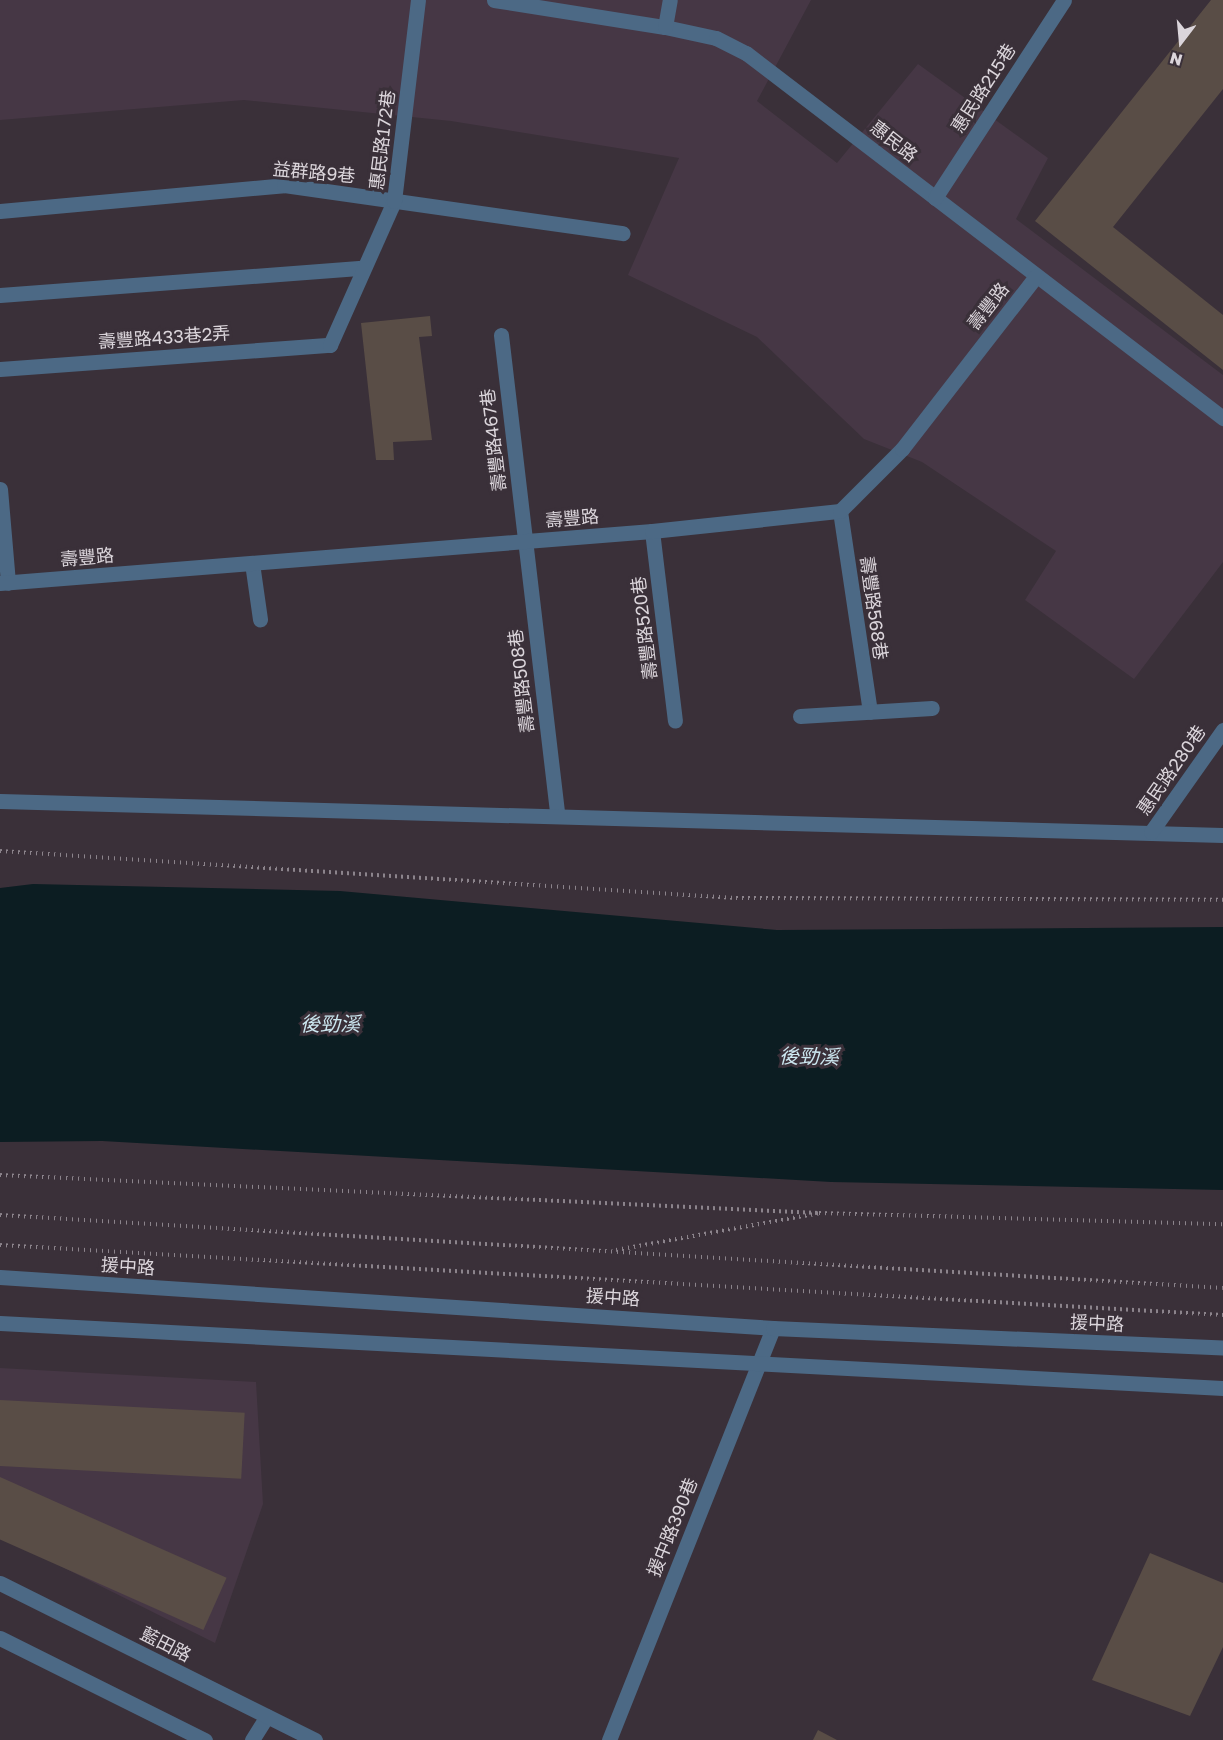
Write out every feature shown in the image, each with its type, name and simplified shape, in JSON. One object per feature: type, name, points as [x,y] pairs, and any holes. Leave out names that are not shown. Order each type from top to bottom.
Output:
[{"type":"street","name":"惠民路172巷","points":[[330,345],[362,268],[394,201],[418,0]]},
{"type":"street","name":"惠民路","points":[[494,0],[665,27],[716,38],[746,53],[1223,418]]},
{"type":"street","points":[[665,27],[670,0]]},
{"type":"street","name":"惠民路215巷","points":[[935,198],[1064,0]]},
{"type":"street","name":"益群路9巷","points":[[0,211],[284,185],[623,233]]},
{"type":"street","points":[[0,295],[362,268]]},
{"type":"street","name":"壽豐路","points":[[4,583],[652,531],[840,511],[902,449],[1036,276]]},
{"type":"street","name":"壽豐路467巷","points":[[501,334],[524,542]]},
{"type":"street","name":"壽豐路433巷2弄","points":[[0,369],[330,345]]},
{"type":"street","points":[[0,489],[4,583]]},
{"type":"street","name":"壽豐路568巷","points":[[840,511],[870,712]]},
{"type":"street","name":"壽豐路520巷","points":[[652,531],[675,721]]},
{"type":"street","name":"壽豐路508巷","points":[[524,542],[556,815]]},
{"type":"street","points":[[252,563],[260,619]]},
{"type":"street","points":[[800,716],[932,708]]},
{"type":"street","name":"惠民路280巷","points":[[1151,832],[1223,730]]},
{"type":"street","points":[[0,801],[1151,832],[1223,836]]},
{"type":"street","name":"援中路","points":[[0,1277],[773,1328],[1223,1348]]},
{"type":"street","points":[[0,1323],[757,1367],[1223,1388]]},
{"type":"street","name":"援中路390巷","points":[[609,1740],[773,1328]]},
{"type":"street","name":"藍田路","points":[[0,1583],[315,1740]]},
{"type":"street","points":[[0,1638],[205,1740]]},
{"type":"street","points":[[252,1740],[267,1716]]},
{"type":"path","points":[[0,850],[736,898],[1223,900]]},
{"type":"path","points":[[0,1175],[819,1213],[1223,1224]]},
{"type":"path","points":[[609,1251],[819,1213]]},
{"type":"path","points":[[0,1215],[1223,1288]]},
{"type":"path","points":[[0,1245],[1223,1315]]},
{"type":"shaded area","points":[[0,0],[811,0],[757,101],[837,163],[918,64],[1048,158],[1016,219],[1223,375],[1223,562],[1134,679],[1025,600],[1056,551],[922,462],[864,439],[757,337],[628,275],[679,158],[451,121],[244,100],[0,120]]},
{"type":"shaded area","points":[[0,1368],[256,1382],[263,1504],[215,1643],[0,1536]]},
{"type":"water","name":"後勁溪","points":[[33,884],[340,891],[777,930],[1223,927],[1223,1190],[831,1182],[102,1141],[0,1142],[0,888]]},
{"type":"building","points":[[1211,0],[1223,0],[1223,89],[1113,227],[1223,315],[1223,370],[1035,221]]},
{"type":"building","points":[[430,316],[432,336],[419,337],[432,440],[393,442],[394,460],[376,460],[361,323]]},
{"type":"building","points":[[0,1400],[245,1413],[241,1479],[0,1466]]},
{"type":"building","points":[[0,1477],[227,1578],[203,1630],[0,1539]]},
{"type":"building","points":[[1150,1553],[1223,1583],[1223,1647],[1190,1716],[1092,1680]]},
{"type":"building","points":[[818,1730],[837,1740],[813,1740]]}]
